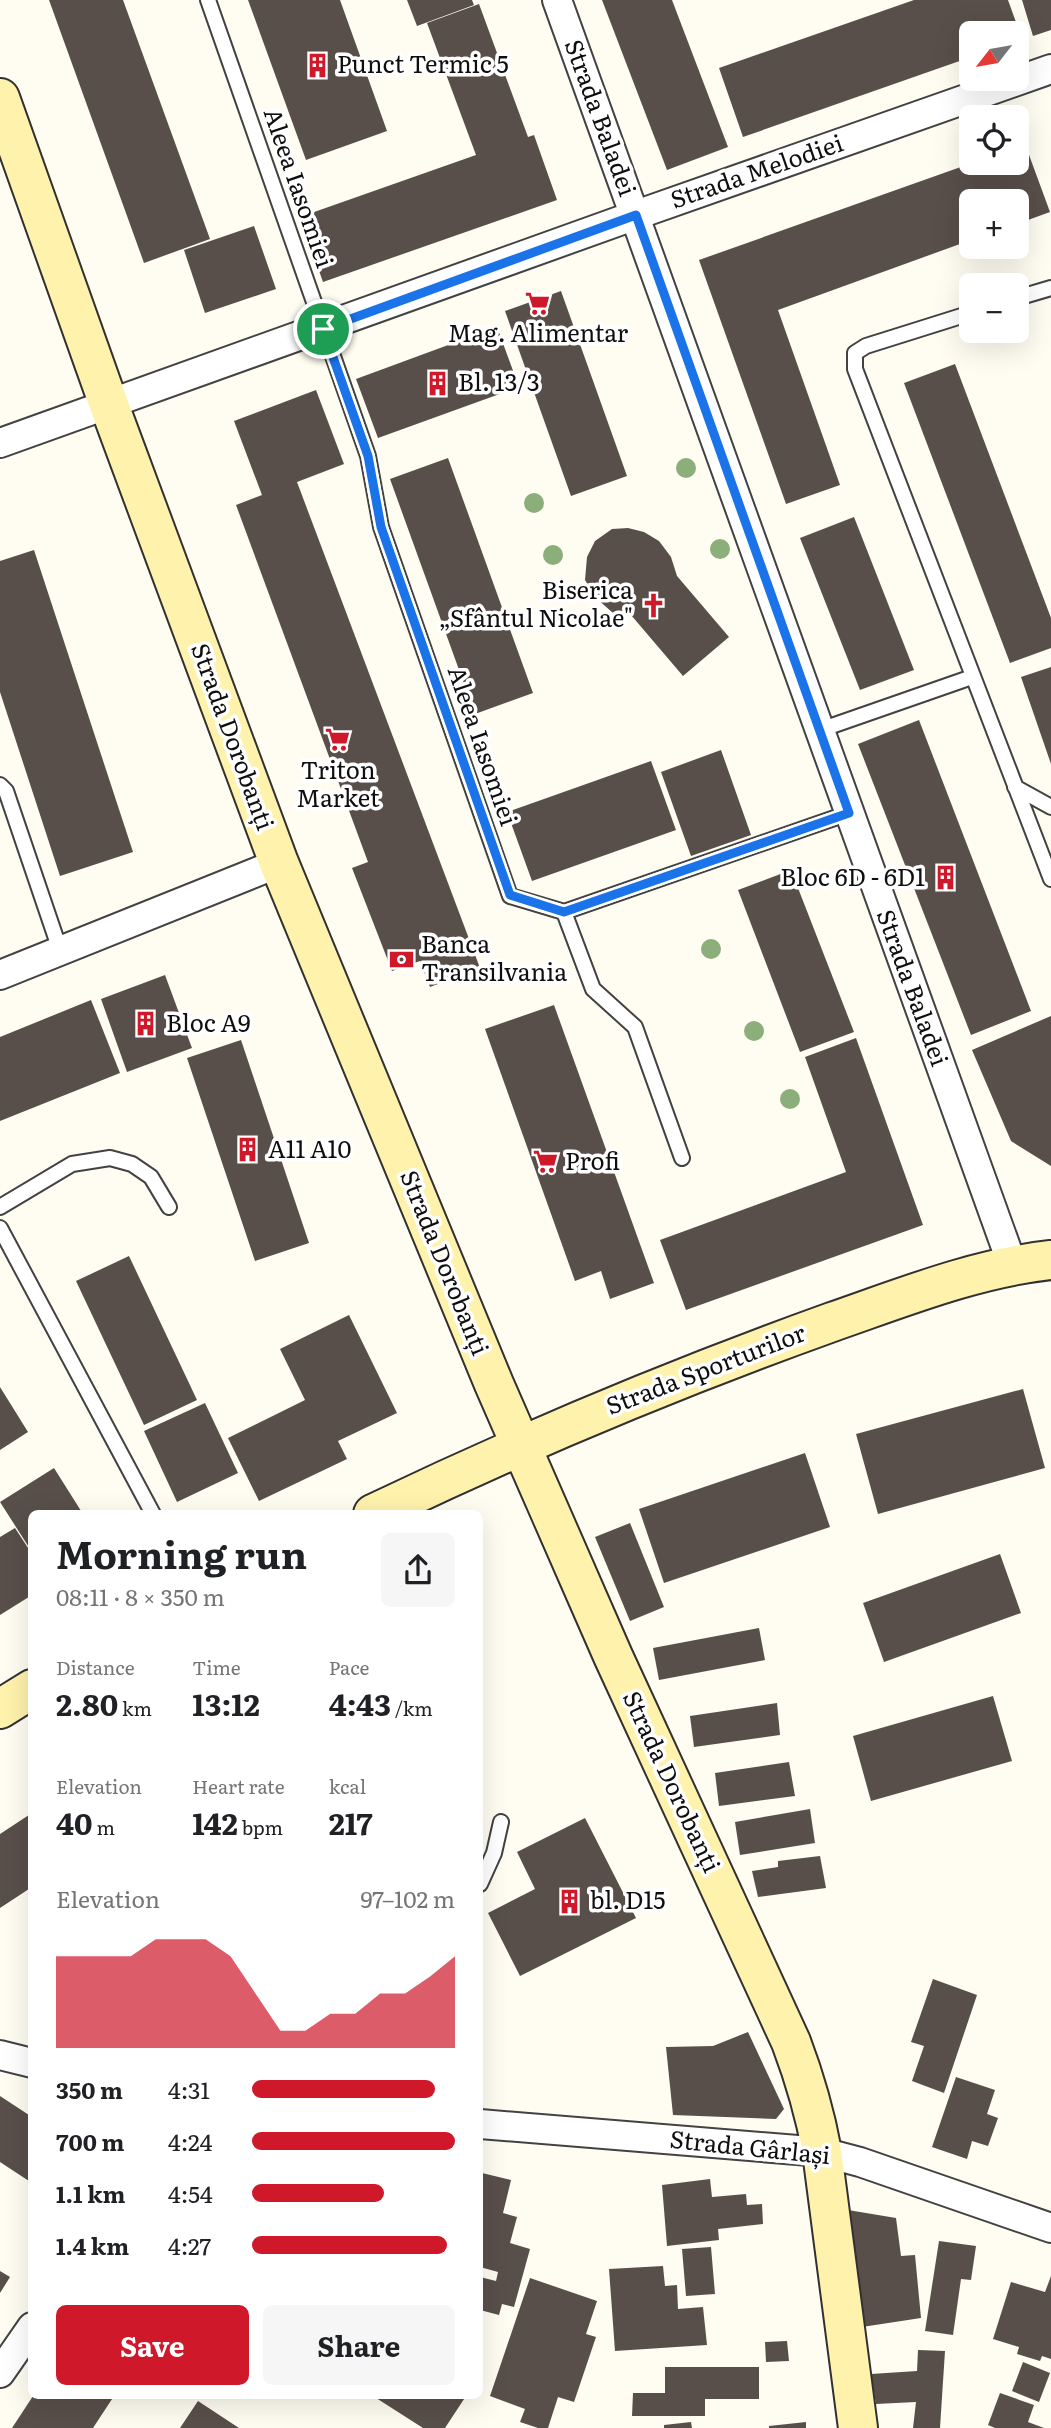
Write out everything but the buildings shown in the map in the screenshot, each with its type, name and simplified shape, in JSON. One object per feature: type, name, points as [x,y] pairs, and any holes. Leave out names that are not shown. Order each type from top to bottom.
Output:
[{"type":"main road","name":"Strada Dorobanți","points":[[0,99],[108,405],[279,863],[520,1445],[613,1656],[792,2042],[814,2110],[822,2152],[858,2428]]},
{"type":"main road","name":"Strada Sporturilor","points":[[382,1510],[520,1445],[764,1346],[910,1295],[1012,1264],[1051,1260]]},
{"type":"main road","points":[[0,1709],[28,1692]]},
{"type":"street","name":"Strada Baladei","points":[[557,0],[1012,1264]]},
{"type":"street","name":"Strada Melodiei","points":[[0,443],[1051,69]]},
{"type":"street","points":[[0,975],[279,863]]},
{"type":"street","points":[[0,2055],[28,2062]]},
{"type":"street","name":"Strada Gârlași","points":[[483,2124],[822,2152],[860,2162],[1051,2228]]},
{"type":"street","points":[[0,2373],[28,2333]]},
{"type":"lane","name":"Aleea Iasomiei","points":[[208,0],[368,456],[381,527],[510,895],[564,912]]},
{"type":"lane","points":[[1029,294],[1051,288]]},
{"type":"lane","points":[[959,317],[866,346],[855,353],[855,369],[1051,879]]},
{"type":"lane","points":[[820,730],[972,677]]},
{"type":"lane","points":[[0,785],[6,791],[60,950]]},
{"type":"lane","points":[[1015,788],[1051,807]]},
{"type":"lane","points":[[682,1158],[635,1027],[593,989],[564,912],[849,813]]},
{"type":"lane","points":[[0,1207],[72,1164],[110,1158],[132,1164],[151,1177],[169,1207]]},
{"type":"lane","points":[[0,1228],[151,1510]]},
{"type":"lane","points":[[483,1877],[494,1853],[501,1822]]},
{"type":"place","name":"Punct Termic 5","points":[[317,65]]},
{"type":"place","name":"Mag. Alimentar","points":[[538,303]]},
{"type":"place","name":"Bl. 13/3","points":[[438,383]]},
{"type":"place","name":"Biserica „Sfântul Nicolae\"","points":[[653,605]]},
{"type":"place","name":"Triton Market","points":[[338,740]]},
{"type":"place","name":"Bloc 6D - 6D1","points":[[945,878]]},
{"type":"place","name":"Banca Transilvania","points":[[401,959]]},
{"type":"place","name":"Bloc A9","points":[[146,1024]]},
{"type":"place","name":"A11 A10","points":[[248,1150]]},
{"type":"place","name":"Profi","points":[[545,1162]]},
{"type":"place","name":"bl. D15","points":[[570,1901]]},
{"type":"route","points":[[636,215],[849,813],[564,912],[510,895],[381,527],[368,456],[323,329],[636,215]]}]
